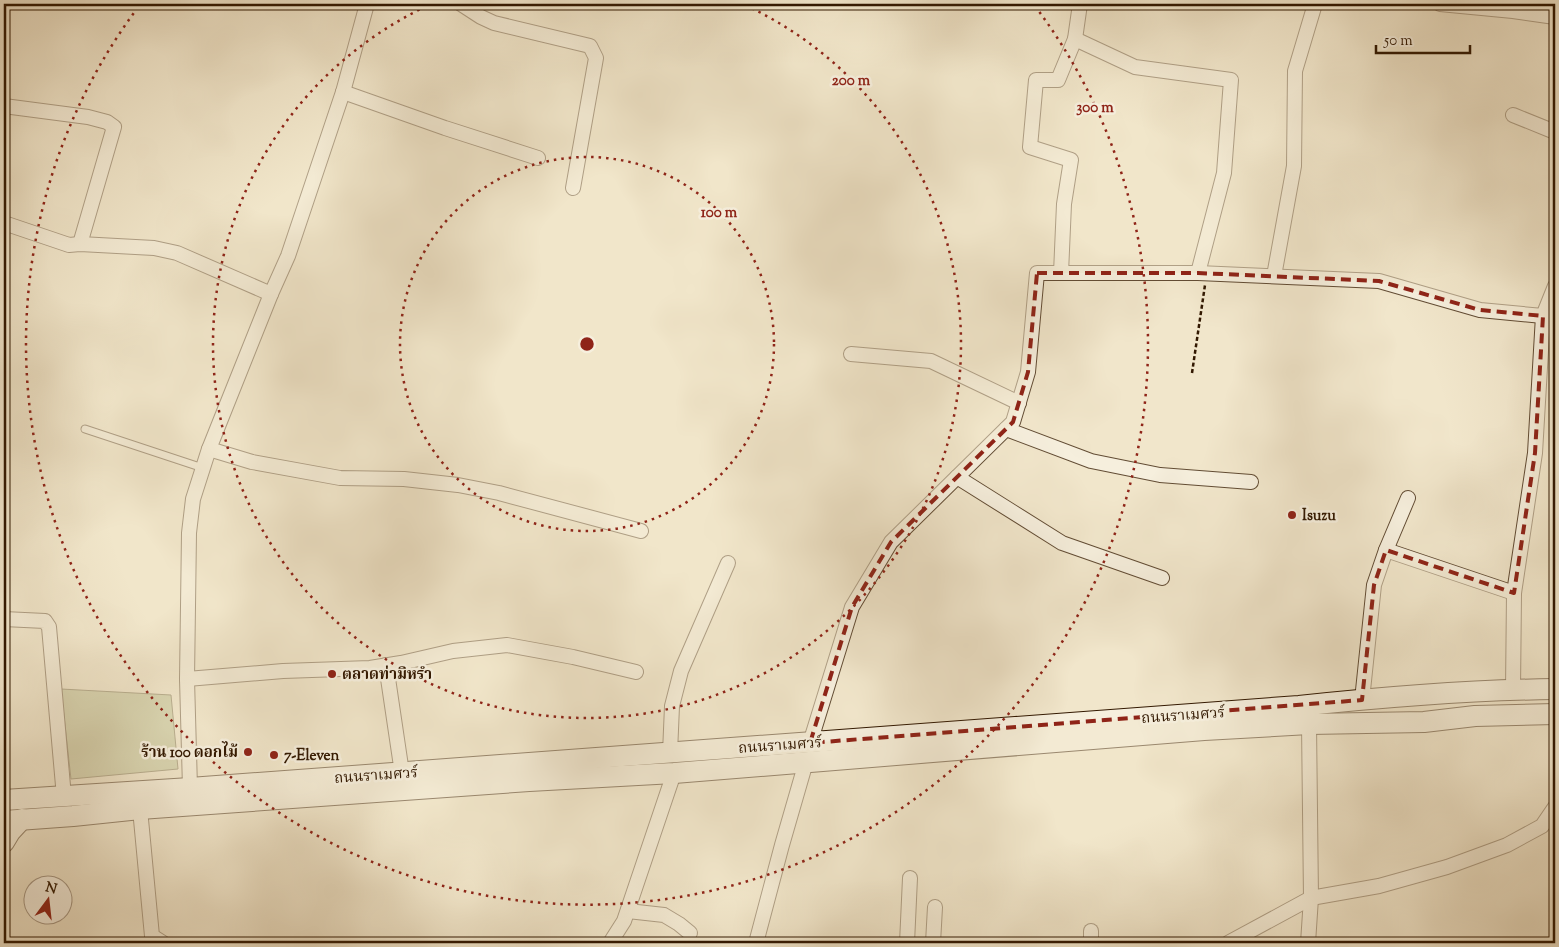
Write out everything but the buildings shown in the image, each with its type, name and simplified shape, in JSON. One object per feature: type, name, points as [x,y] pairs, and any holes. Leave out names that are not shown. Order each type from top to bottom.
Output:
[{"type":"main road","name":"ถนนราเมศวร์","points":[[808,753],[1362,700],[1513,690],[1555,690]]},
{"type":"main road","name":"ถนนราเมศวร์","points":[[4,800],[402,773],[672,763],[808,753],[1309,724],[1424,722],[1475,716],[1555,714]]},
{"type":"main road","name":"ถนนราเมศวร์","points":[[13,820],[529,781],[672,763]]},
{"type":"main road","points":[[4,842],[10,832],[13,820]]},
{"type":"street","points":[[190,788],[187,679],[189,533],[194,499],[209,449],[288,256],[343,92],[367,4]]},
{"type":"street","points":[[461,4],[494,23],[590,46],[596,58],[573,188]]},
{"type":"street","points":[[1061,273],[1064,204],[1071,160],[1030,147],[1036,80],[1058,80],[1074,39],[1080,4]]},
{"type":"street","points":[[1274,276],[1294,166],[1295,71],[1315,4]]},
{"type":"street","points":[[1440,4],[1514,7],[1555,17]]},
{"type":"street","points":[[1074,39],[1135,67],[1230,80],[1224,173],[1202,273]]},
{"type":"street","points":[[343,92],[444,128],[538,158]]},
{"type":"street","points":[[4,106],[88,117],[107,122],[114,127],[80,244]]},
{"type":"street","points":[[1513,115],[1555,132]]},
{"type":"street","points":[[4,223],[68,245],[154,248],[178,253],[271,294]]},
{"type":"street","points":[[756,943],[808,753],[852,607],[891,542],[1013,422],[1028,372],[1037,273],[1202,273],[1379,281],[1480,310],[1543,316]]},
{"type":"street","points":[[1513,690],[1514,593],[1534,453],[1543,316],[1555,286]]},
{"type":"street","points":[[851,354],[931,361],[1019,403]]},
{"type":"street","points":[[1006,429],[1091,460],[1160,475],[1251,482]]},
{"type":"street","points":[[209,449],[252,462],[340,478],[404,479],[458,485],[499,493],[641,531]]},
{"type":"street","points":[[957,477],[1062,543],[1162,578]]},
{"type":"street","points":[[1362,700],[1374,585],[1386,550],[1408,498]]},
{"type":"street","points":[[1386,550],[1514,593]]},
{"type":"street","points":[[610,943],[628,911],[672,763],[672,706],[682,671],[728,563]]},
{"type":"street","points":[[4,619],[37,619],[45,621],[49,627],[64,797]]},
{"type":"street","points":[[187,679],[386,665],[452,650],[507,645],[573,657],[636,672]]},
{"type":"street","points":[[386,665],[402,773]]},
{"type":"street","points":[[1299,706],[1309,724],[1311,898],[1308,943]]},
{"type":"street","points":[[1228,943],[1311,898],[1379,886],[1455,864],[1507,845],[1542,826],[1555,807]]},
{"type":"street","points":[[140,809],[153,941]]},
{"type":"street","points":[[907,943],[910,878]]},
{"type":"street","points":[[933,943],[935,907]]},
{"type":"street","points":[[628,911],[664,915],[690,933]]},
{"type":"lane","points":[[85,429],[203,468]]},
{"type":"path","points":[[1192,373],[1202,273]]},
{"type":"highlighted area","points":[[1037,273],[1198,273],[1379,281],[1480,310],[1543,316],[1535,453],[1514,593],[1386,550],[1374,585],[1362,700],[810,743],[852,607],[891,542],[1013,422],[1028,372]]},
{"type":"green space","points":[[61,689],[171,695],[178,769],[71,779]]},
{"type":"place","name":"Isuzu","points":[[1292,515]]},
{"type":"place","name":"ตลาดท่ามิหรำ","points":[[332,674]]},
{"type":"place","name":"ร้าน 100 ดอกไม้","points":[[248,752]]},
{"type":"place","name":"7-Eleven","points":[[274,755]]}]
